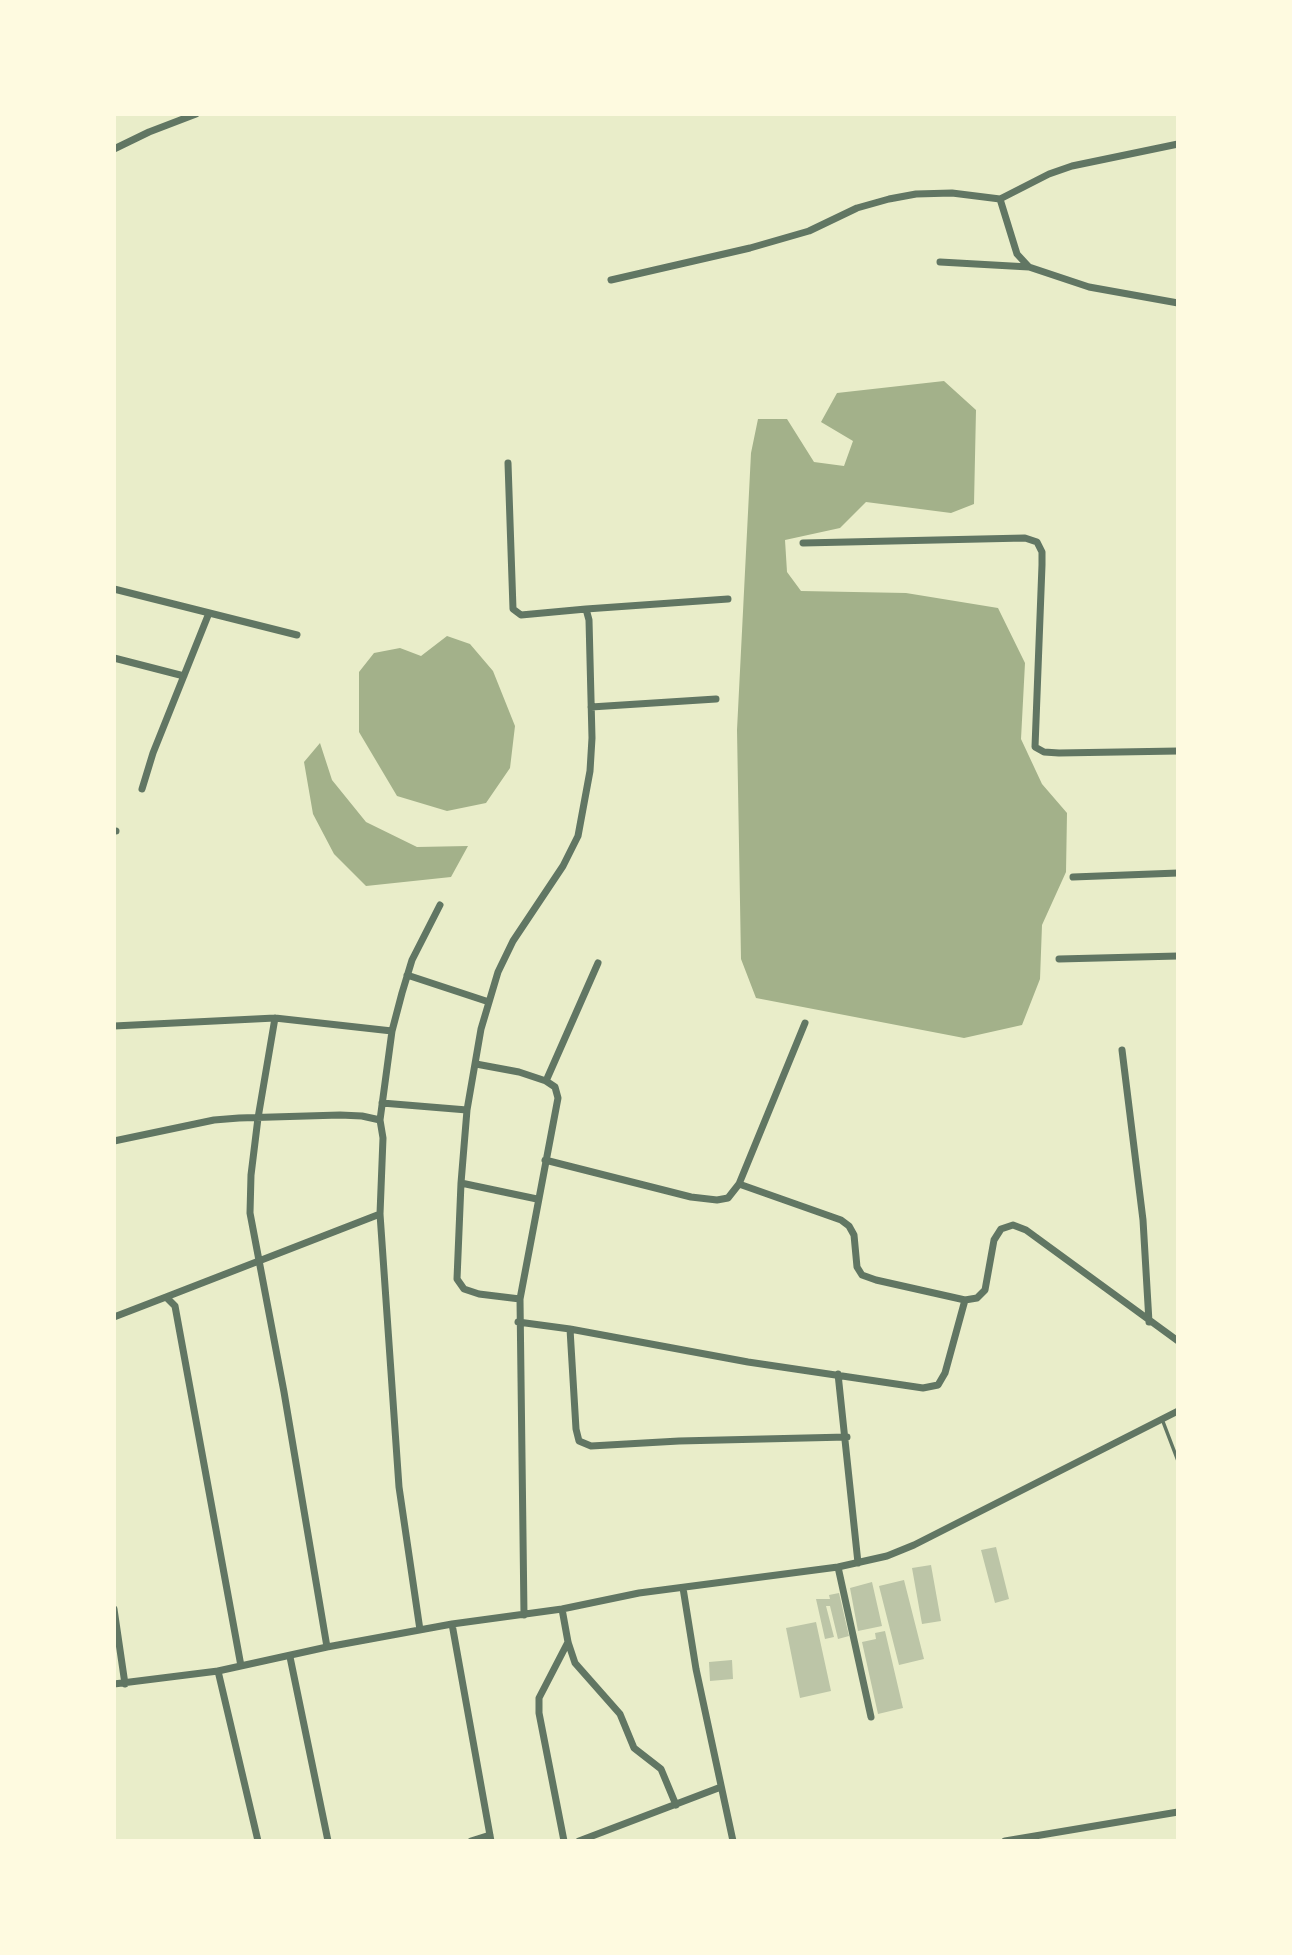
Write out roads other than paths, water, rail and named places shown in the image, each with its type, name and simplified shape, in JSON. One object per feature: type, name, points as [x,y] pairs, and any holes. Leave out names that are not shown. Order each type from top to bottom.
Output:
[{"type":"street","points":[[114,149],[196,114]]},
{"type":"street","points":[[611,280],[750,248],[809,231],[856,208],[888,199],[916,194],[952,193],[1000,199],[1049,174],[1072,166],[1178,144]]},
{"type":"street","points":[[1000,199],[1017,254],[1029,267]]},
{"type":"street","points":[[940,262],[1029,267],[1089,287],[1178,303]]},
{"type":"street","points":[[508,463],[513,609],[522,615],[728,599]]},
{"type":"street","points":[[803,543],[1025,538],[1037,542],[1042,552],[1042,565],[1035,747],[1044,752],[1178,751]]},
{"type":"street","points":[[114,589],[297,635]]},
{"type":"street","points":[[520,1299],[479,1294],[464,1289],[457,1279],[467,1111],[481,1029],[498,972],[537,901],[564,866],[578,836],[586,804],[590,771],[591,706],[589,620],[586,609]]},
{"type":"street","points":[[142,789],[153,753],[209,613]]},
{"type":"street","points":[[114,658],[184,676]]},
{"type":"street","points":[[591,706],[716,699]]},
{"type":"street","points":[[1073,877],[1178,873]]},
{"type":"street","points":[[420,1630],[399,1488],[380,1214],[383,1138],[380,1121],[392,1031],[407,975],[440,905]]},
{"type":"street","points":[[1059,959],[1178,956]]},
{"type":"street","points":[[546,1082],[598,963]]},
{"type":"street","points":[[407,975],[489,1002]]},
{"type":"street","points":[[114,1026],[275,1018],[392,1031]]},
{"type":"street","points":[[275,1018],[258,1118],[250,1213],[284,1392],[327,1647]]},
{"type":"street","points":[[545,1160],[691,1197],[717,1200],[728,1198],[739,1184],[804,1023]]},
{"type":"street","points":[[1122,1050],[1141,1193],[1149,1322]]},
{"type":"street","points":[[475,1064],[519,1072],[546,1082],[555,1087],[558,1098],[537,1199],[518,1322],[524,1615]]},
{"type":"street","points":[[382,1103],[467,1111]]},
{"type":"street","points":[[114,1141],[214,1120],[340,1115],[362,1116],[380,1121]]},
{"type":"street","points":[[461,1183],[537,1199]]},
{"type":"street","points":[[739,1184],[841,1220],[849,1226],[854,1235],[857,1267],[862,1275],[965,1300],[976,1297],[985,1290],[993,1240],[1001,1229],[1013,1225],[1026,1230],[1178,1341]]},
{"type":"street","points":[[114,1317],[380,1214]]},
{"type":"street","points":[[166,1297],[175,1306],[179,1319],[241,1666]]},
{"type":"street","points":[[518,1322],[748,1362],[923,1388],[938,1385],[945,1373],[965,1300]]},
{"type":"street","points":[[570,1329],[576,1429],[579,1441],[590,1446],[846,1437]]},
{"type":"street","points":[[838,1374],[858,1563]]},
{"type":"street","points":[[114,1684],[218,1671],[452,1624],[562,1609],[639,1594],[838,1567],[887,1556],[914,1545],[1178,1410]]},
{"type":"street","points":[[838,1567],[871,1717]]},
{"type":"street","points":[[683,1588],[733,1841]]},
{"type":"street","points":[[114,1609],[125,1684]]},
{"type":"street","points":[[562,1609],[575,1663],[620,1714],[634,1748],[661,1769],[676,1805]]},
{"type":"street","points":[[452,1624],[491,1838],[471,1841]]},
{"type":"street","points":[[564,1841],[539,1713],[539,1698],[568,1642]]},
{"type":"street","points":[[290,1657],[328,1841]]},
{"type":"street","points":[[218,1671],[258,1841]]},
{"type":"street","points":[[579,1841],[721,1787]]},
{"type":"street","points":[[1005,1841],[1178,1812]]},
{"type":"street","points":[[1076,1830],[1078,1841]]},
{"type":"lane","points":[[1162,1419],[1178,1461]]}]
